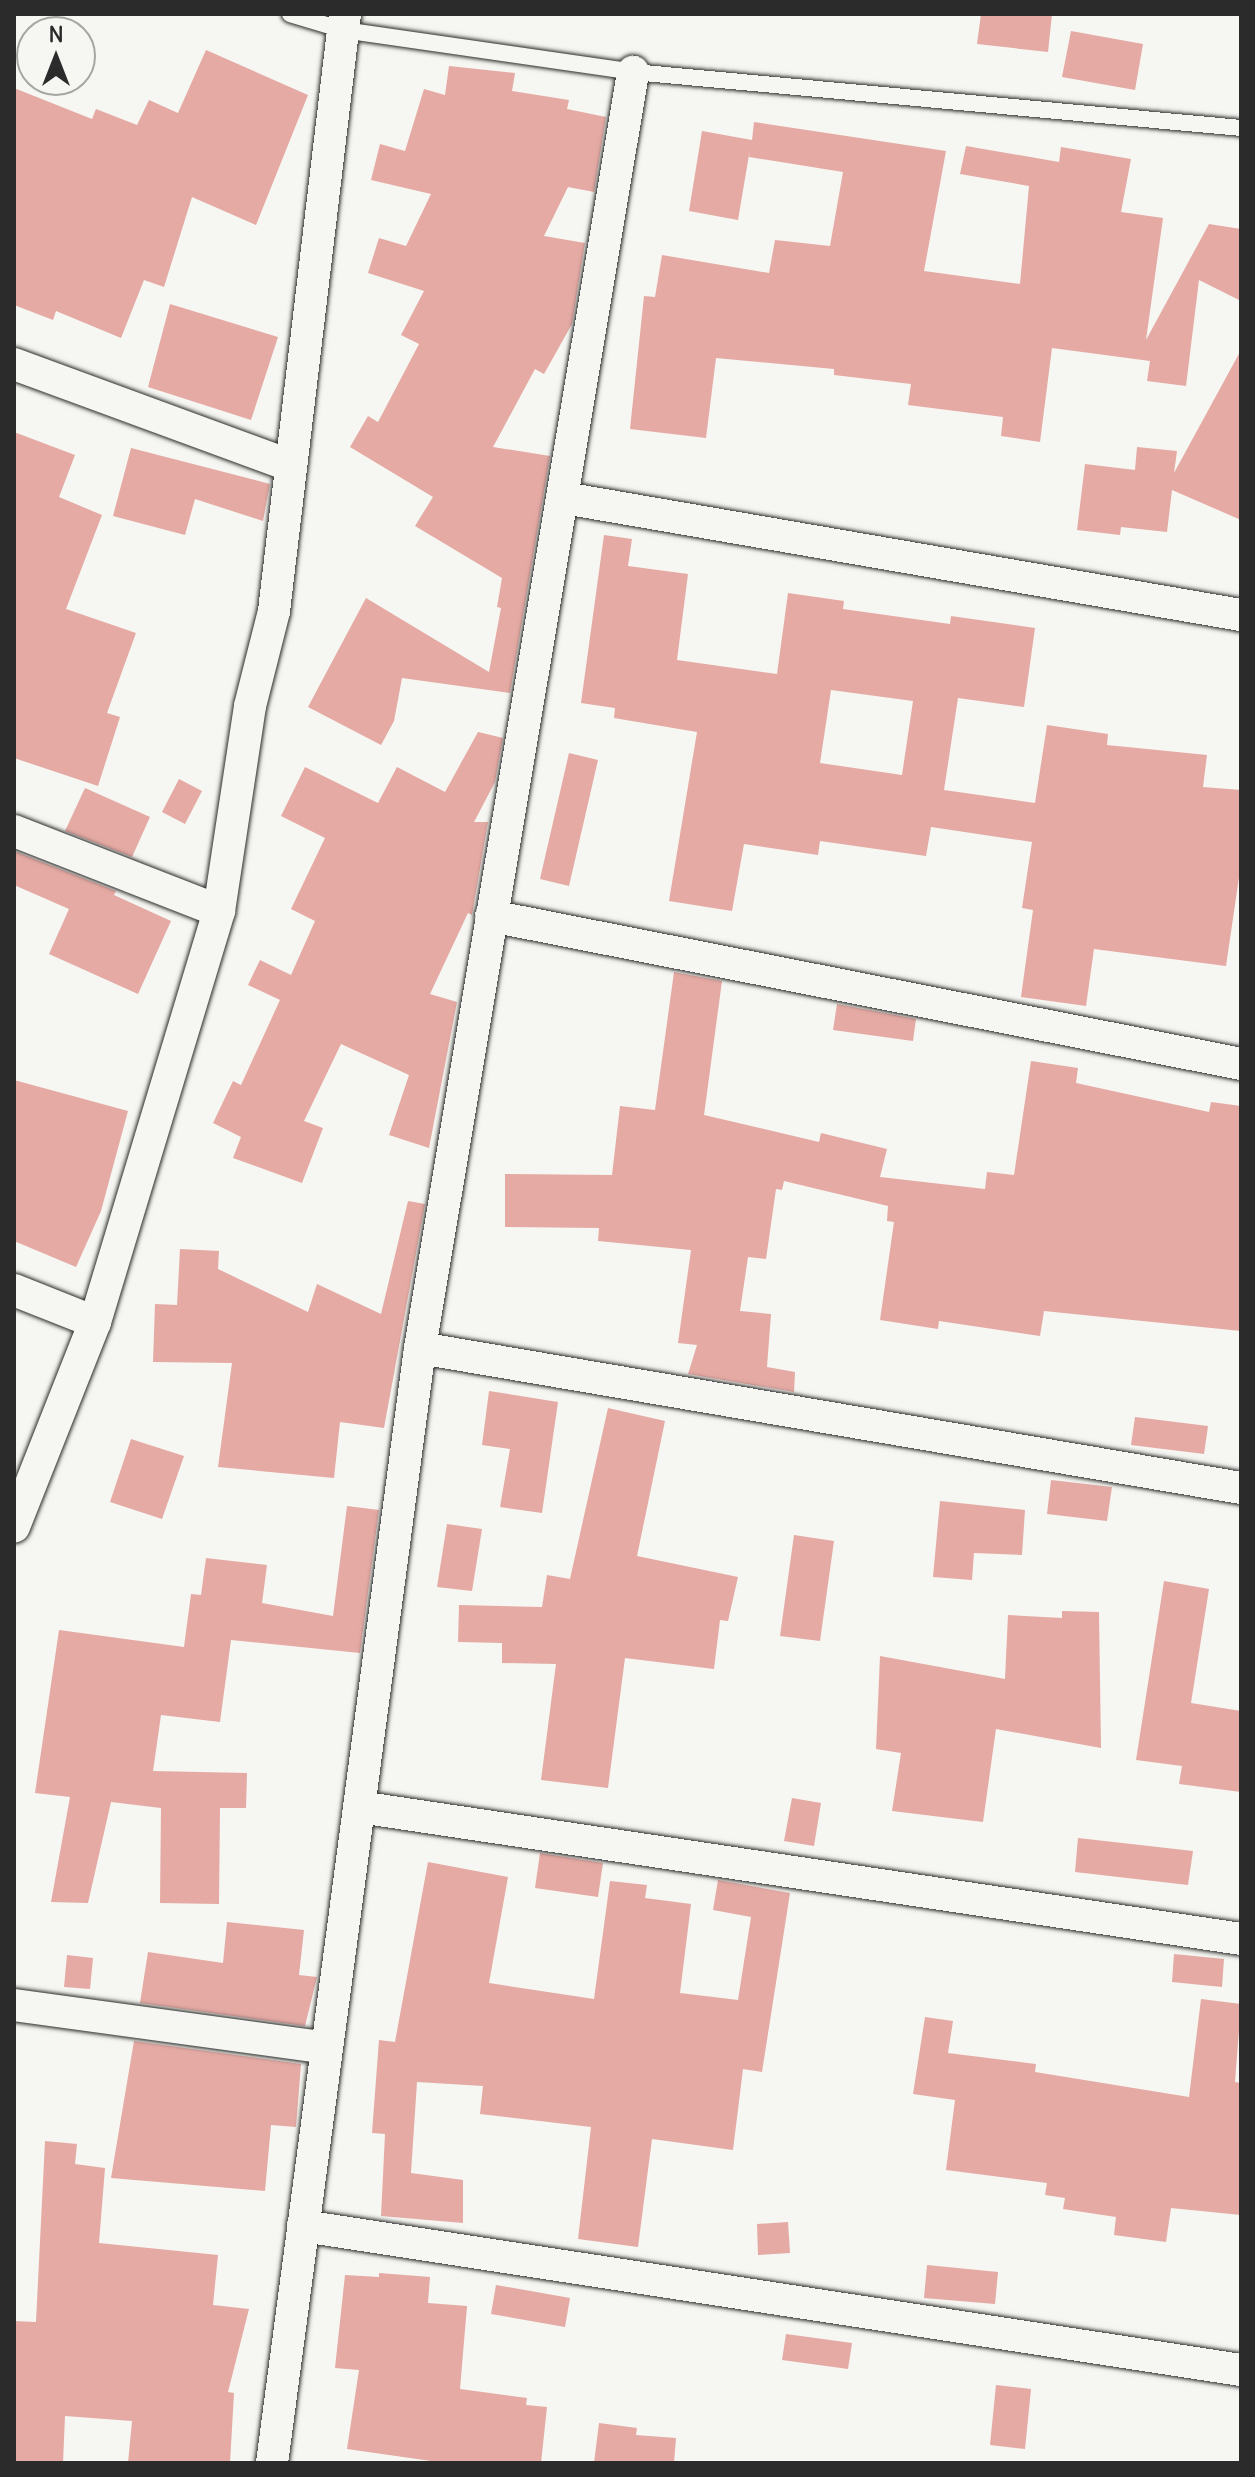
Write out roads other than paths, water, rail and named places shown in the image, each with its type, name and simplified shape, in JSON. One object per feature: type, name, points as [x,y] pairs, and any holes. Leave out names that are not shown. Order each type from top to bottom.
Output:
[{"type":"street","points":[[14,1527],[95,1322],[219,911],[250,706],[274,611],[288,465],[344,22]]},
{"type":"street","points":[[272,2463],[420,1348],[633,72]]},
{"type":"street","points":[[14,364],[288,465]]},
{"type":"street","points":[[564,498],[1241,615]]},
{"type":"street","points":[[14,831],[219,911]]},
{"type":"street","points":[[491,916],[1241,1064]]},
{"type":"street","points":[[14,1290],[95,1322]]},
{"type":"street","points":[[420,1348],[1241,1488]]},
{"type":"street","points":[[359,1807],[1241,1939]]},
{"type":"street","points":[[14,2005],[326,2048]]},
{"type":"street","points":[[303,2226],[1241,2370]]},
{"type":"lane","points":[[290,14],[633,72],[1241,128]]}]
